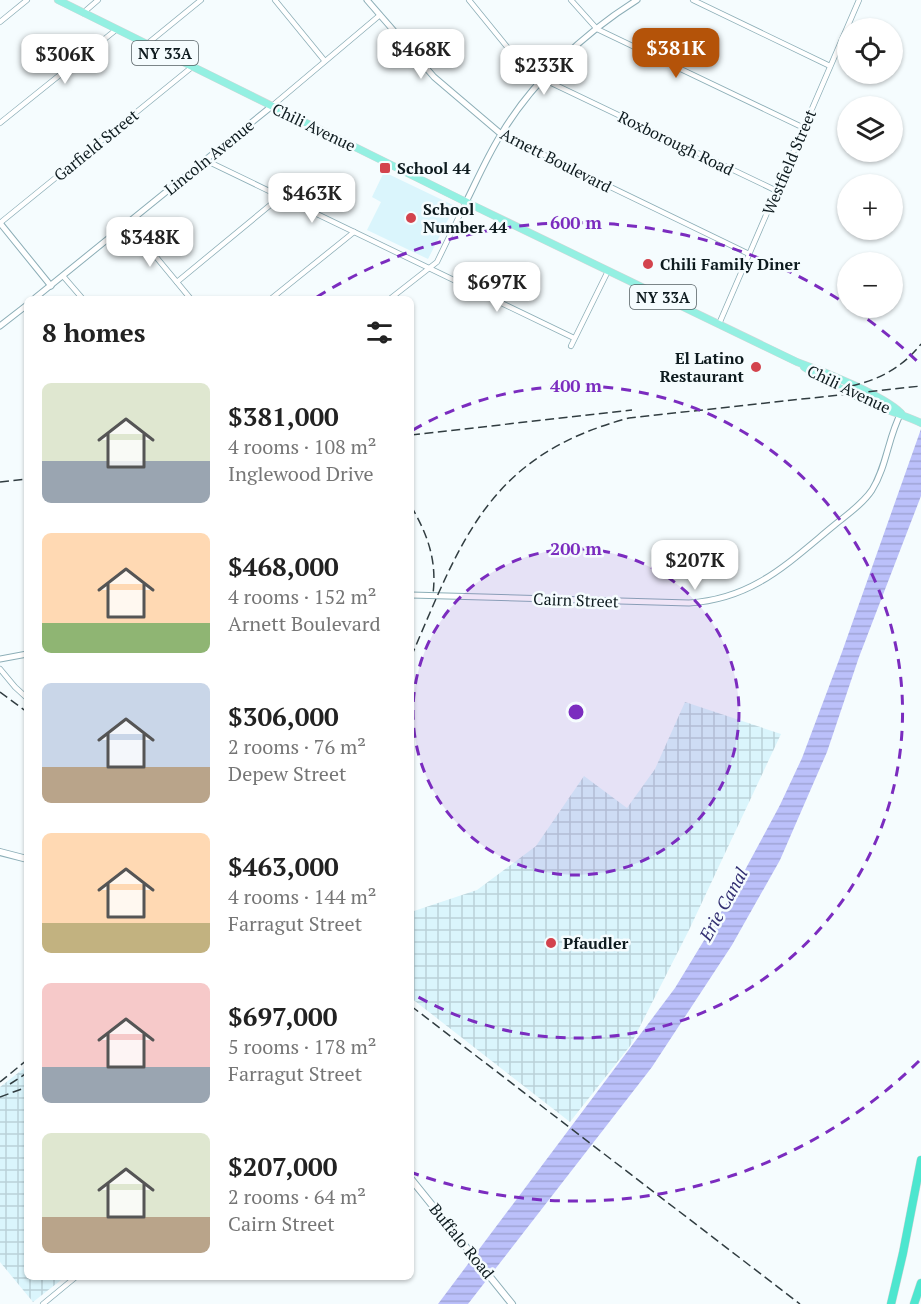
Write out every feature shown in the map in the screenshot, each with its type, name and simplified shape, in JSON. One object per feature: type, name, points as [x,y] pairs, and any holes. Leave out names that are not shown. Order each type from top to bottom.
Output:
[{"type":"highway","points":[[891,1304],[921,1160]]},
{"type":"highway","points":[[914,1304],[921,1283]]},
{"type":"main road","name":"Chili Avenue","points":[[58,0],[466,202],[798,362],[835,385],[881,407],[918,421]]},
{"type":"main road","points":[[0,852],[24,858]]},
{"type":"main road","name":"Buffalo Road","points":[[414,1183],[512,1304]]},
{"type":"street","points":[[0,22],[27,0]]},
{"type":"street","points":[[83,13],[98,0]]},
{"type":"street","points":[[147,44],[201,0]]},
{"type":"street","points":[[274,0],[324,60]]},
{"type":"street","name":"Arnett Boulevard","points":[[367,0],[434,77],[501,134],[749,254]]},
{"type":"street","points":[[469,0],[538,85]]},
{"type":"street","points":[[571,0],[597,29],[804,128]]},
{"type":"street","points":[[394,296],[438,260],[501,134],[538,85],[597,29],[637,0]]},
{"type":"street","points":[[693,0],[830,66]]},
{"type":"street","points":[[852,0],[859,1]]},
{"type":"street","name":"Westfield Street","points":[[719,324],[859,1]]},
{"type":"street","points":[[272,106],[380,15]]},
{"type":"street","points":[[0,123],[117,29]]},
{"type":"street","name":"Garfield Street","points":[[0,223],[192,67]]},
{"type":"street","name":"Roxborough Road","points":[[543,79],[777,191]]},
{"type":"street","name":"Lincoln Avenue","points":[[38,296],[272,106]]},
{"type":"street","points":[[206,160],[574,338]]},
{"type":"street","points":[[177,282],[280,197]]},
{"type":"street","points":[[0,223],[51,286]]},
{"type":"street","points":[[128,223],[188,296]]},
{"type":"street","points":[[274,296],[354,232]]},
{"type":"street","points":[[571,346],[608,271]]},
{"type":"street","points":[[63,276],[80,296]]},
{"type":"street","points":[[0,326],[24,307]]},
{"type":"street","name":"Cairn Street","points":[[414,595],[689,603],[729,596],[758,585],[782,569],[865,499],[878,478],[901,413]]},
{"type":"street","points":[[0,659],[24,655]]},
{"type":"street","points":[[0,669],[24,695]]},
{"type":"street","points":[[43,1304],[72,1280]]},
{"type":"shaded area","name":"School Number 44","points":[[384,172],[455,206],[428,259],[367,230],[381,202],[372,197]]},
{"type":"shaded area","points":[[685,702],[781,734],[689,930],[630,1046],[570,1122],[414,1000],[414,911],[477,890],[536,846],[584,776],[627,808],[655,769]]},
{"type":"shaded area","points":[[24,1068],[24,1280],[61,1280],[33,1302],[0,1262],[0,1087]]},
{"type":"water","points":[[921,429],[921,496],[859,657],[827,752],[780,860],[732,945],[652,1067],[468,1304],[438,1304],[675,988],[731,896],[780,805],[802,758]]},
{"type":"railway","points":[[851,386],[890,371],[921,344]]},
{"type":"railway","points":[[414,650],[447,574],[466,538],[487,506],[513,478],[544,454],[582,434],[629,418],[921,386]]},
{"type":"railway","points":[[414,435],[632,410]]},
{"type":"railway","points":[[0,482],[24,479]]},
{"type":"railway","points":[[414,512],[430,548],[434,570],[433,594]]},
{"type":"railway","points":[[0,692],[24,710]]},
{"type":"railway","points":[[414,1008],[800,1304]]},
{"type":"railway","points":[[0,1082],[24,1062]]},
{"type":"railway","points":[[10,1084],[24,1075]]},
{"type":"railway","points":[[0,1097],[24,1088]]},
{"type":"place","name":"School 44","points":[[385,168]]},
{"type":"place","name":"School Number 44","points":[[411,218]]},
{"type":"place","name":"Chili Family Diner","points":[[648,264]]},
{"type":"place","name":"El Latino Restaurant","points":[[756,367]]},
{"type":"place","name":"Pfaudler","points":[[551,943]]},
{"type":"water label","name":"Erie Canal","points":[[723,904]]}]
